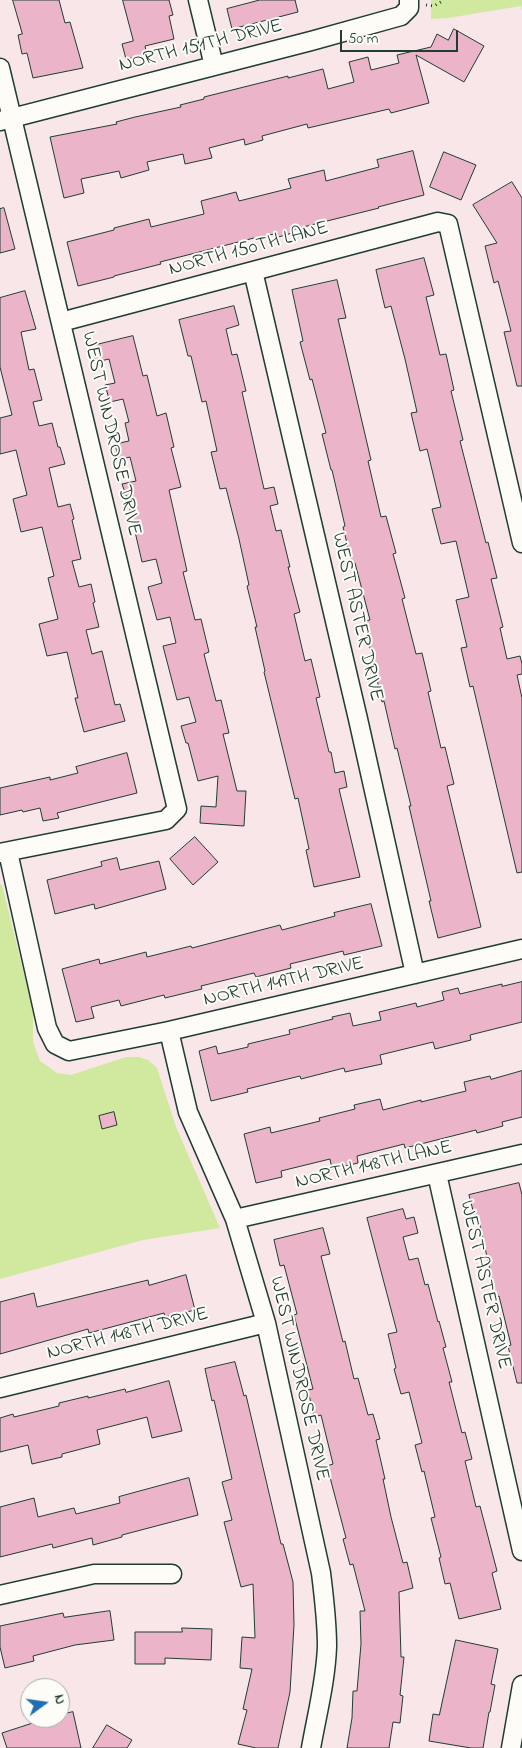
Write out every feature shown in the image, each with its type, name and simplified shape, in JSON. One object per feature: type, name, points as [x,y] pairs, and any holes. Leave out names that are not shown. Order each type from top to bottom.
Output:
[{"type":"street","points":[[198,0],[214,66]]},
{"type":"street","name":"NORTH 151TH DRIVE","points":[[6,119],[401,16],[409,4]]},
{"type":"street","name":"WEST WINDROSE DRIVE","points":[[0,68],[6,119],[61,322],[177,809],[166,820],[4,852]]},
{"type":"street","name":"NORTH 150TH LANE","points":[[61,322],[438,222],[448,224],[522,543]]},
{"type":"street","name":"WEST ASTER DRIVE","points":[[253,272],[415,974]]},
{"type":"street","name":"NORTH 149TH DRIVE","points":[[4,852],[47,1028],[55,1044],[69,1051],[169,1031],[522,949]]},
{"type":"street","name":"WEST WINDROSE DRIVE","points":[[169,1031],[188,1112],[235,1219],[266,1323],[321,1573],[327,1646],[324,1677],[311,1748]]},
{"type":"street","name":"NORTH 148TH LANE","points":[[235,1219],[522,1154]]},
{"type":"street","name":"WEST ASTER DRIVE","points":[[437,1174],[522,1551]]},
{"type":"street","name":"NORTH 148TH DRIVE","points":[[0,1388],[266,1323]]},
{"type":"street","points":[[0,1595],[94,1574],[172,1574]]},
{"type":"street","points":[[511,1748],[522,1685]]},
{"type":"path","points":[[426,5],[434,6],[444,0]]},
{"type":"green space","points":[[431,0],[522,0],[522,11],[521,6],[431,19]]},
{"type":"green space","points":[[0,884],[2,885],[33,1010],[33,1042],[40,1061],[57,1073],[71,1075],[126,1057],[139,1057],[148,1060],[157,1068],[176,1127],[220,1228],[143,1240],[0,1279]]},
{"type":"building","points":[[13,0],[59,0],[65,23],[70,22],[83,68],[33,78],[27,53],[22,54],[18,35],[22,34]]},
{"type":"building","points":[[123,0],[169,0],[173,15],[169,16],[174,39],[145,46],[147,55],[126,59],[122,44],[133,41]]},
{"type":"building","points":[[260,0],[295,0],[298,12],[232,29],[227,9]]},
{"type":"building","points":[[454,29],[484,46],[464,82],[416,55],[429,103],[391,113],[389,109],[308,128],[307,124],[262,136],[263,140],[245,145],[244,139],[209,148],[212,158],[185,164],[183,154],[147,162],[149,170],[121,178],[119,171],[81,179],[84,193],[64,198],[50,137],[117,124],[116,122],[181,107],[180,105],[204,99],[204,97],[323,69],[328,89],[354,82],[349,62],[368,57],[371,70],[399,63],[397,55],[431,47],[437,34],[448,40]]},
{"type":"building","points":[[413,151],[424,195],[291,230],[292,233],[275,238],[274,234],[254,238],[160,262],[161,264],[78,286],[67,242],[149,219],[151,227],[204,214],[201,201],[236,192],[239,201],[291,188],[288,179],[324,170],[326,181],[379,167],[377,160]]},
{"type":"building","points":[[444,152],[476,165],[461,200],[430,187]]},
{"type":"building","points":[[512,182],[522,198],[522,386],[517,386],[504,332],[511,331],[498,281],[494,283],[485,246],[497,243],[473,205]]},
{"type":"building","points":[[4,208],[15,249],[0,253],[0,209]]},
{"type":"building","points":[[424,258],[434,295],[426,297],[440,355],[446,354],[454,390],[451,391],[463,440],[460,441],[497,578],[491,579],[503,627],[500,628],[507,659],[520,656],[522,664],[522,674],[517,675],[522,698],[522,872],[517,873],[473,686],[470,687],[461,648],[467,647],[456,600],[469,597],[456,541],[441,544],[432,509],[441,507],[427,449],[420,451],[411,413],[417,412],[405,359],[391,306],[385,308],[376,270]]},
{"type":"building","points":[[337,280],[346,318],[338,319],[371,460],[368,461],[381,517],[386,516],[396,553],[393,554],[405,598],[402,599],[416,654],[422,653],[431,691],[428,692],[441,748],[445,747],[454,784],[447,786],[481,927],[438,938],[409,806],[411,806],[384,701],[382,702],[364,621],[370,620],[355,563],[352,564],[343,527],[345,526],[322,434],[326,433],[300,342],[303,341],[292,290]]},
{"type":"building","points":[[25,291],[36,329],[21,332],[29,370],[34,369],[42,400],[33,402],[39,426],[52,423],[58,447],[60,447],[65,464],[49,468],[58,507],[70,504],[74,519],[72,520],[81,559],[72,561],[79,587],[91,584],[95,602],[93,603],[99,627],[86,630],[92,654],[102,651],[115,705],[120,704],[125,721],[84,732],[75,698],[78,698],[67,652],[47,656],[39,624],[58,619],[48,578],[54,576],[42,527],[21,532],[13,499],[27,495],[16,450],[0,454],[0,418],[12,415],[0,367],[0,298]]},
{"type":"building","points":[[234,306],[239,325],[226,329],[232,355],[237,354],[246,391],[242,392],[264,489],[274,487],[278,504],[270,506],[276,531],[281,530],[290,567],[288,567],[300,612],[294,614],[305,661],[311,659],[320,697],[316,698],[329,752],[331,752],[335,773],[344,771],[347,787],[339,789],[360,877],[314,887],[306,850],[309,849],[298,798],[295,799],[264,672],[239,539],[226,488],[220,489],[211,452],[217,451],[206,401],[202,402],[191,356],[188,356],[179,320]]},
{"type":"building","points":[[133,336],[143,376],[147,375],[157,416],[166,413],[174,447],[171,448],[181,487],[169,490],[187,571],[183,572],[195,620],[201,619],[209,652],[204,654],[216,701],[221,700],[229,733],[223,734],[237,791],[246,791],[244,826],[200,823],[201,806],[216,807],[218,776],[198,781],[188,743],[186,743],[181,726],[196,722],[189,697],[177,700],[163,646],[176,643],[170,617],[157,620],[148,587],[162,583],[156,559],[142,562],[128,501],[122,484],[136,481],[130,457],[119,460],[115,444],[129,441],[125,423],[129,422],[123,399],[110,402],[105,385],[115,383],[109,359],[96,362],[92,346]]},
{"type":"building","points":[[127,753],[137,793],[57,813],[59,818],[43,821],[40,808],[0,815],[0,788],[50,777],[50,780],[78,773],[76,767]]},
{"type":"building","points":[[195,837],[218,862],[193,885],[170,859]]},
{"type":"building","points":[[117,858],[120,870],[159,861],[166,889],[95,909],[94,904],[55,914],[47,880],[102,866],[101,862]]},
{"type":"building","points":[[371,904],[382,946],[344,955],[343,951],[290,964],[291,968],[256,977],[254,973],[201,986],[202,989],[165,998],[164,995],[121,1006],[119,1000],[91,1007],[94,1018],[76,1022],[62,969],[99,959],[100,964],[146,952],[147,957],[191,946],[192,948],[280,925],[282,930],[335,916],[334,913]]},
{"type":"building","points":[[522,982],[522,1022],[470,1035],[471,1040],[435,1049],[433,1042],[380,1055],[382,1064],[345,1072],[344,1068],[301,1079],[300,1076],[247,1089],[248,1092],[211,1101],[199,1051],[216,1046],[218,1054],[248,1047],[248,1044],[290,1034],[289,1030],[350,1013],[353,1026],[381,1020],[379,1012],[416,1003],[417,1007],[444,1000],[442,992],[458,988],[460,994],[502,984],[502,986]]},
{"type":"building","points":[[522,1071],[522,1117],[502,1122],[503,1126],[477,1133],[476,1130],[405,1148],[404,1144],[357,1156],[358,1163],[332,1169],[330,1159],[281,1171],[282,1177],[256,1183],[244,1134],[270,1127],[271,1133],[320,1121],[319,1118],[355,1109],[354,1105],[380,1099],[383,1110],[421,1100],[421,1102],[466,1091],[464,1082],[490,1076],[491,1079]]},
{"type":"building","points":[[114,1112],[117,1125],[102,1129],[99,1116]]},
{"type":"building","points":[[519,1183],[522,1195],[522,1383],[517,1383],[508,1346],[511,1345],[499,1296],[496,1297],[479,1221],[476,1222],[469,1195]]},
{"type":"building","points":[[403,1209],[406,1219],[414,1217],[418,1233],[403,1237],[409,1260],[418,1258],[425,1285],[428,1284],[439,1321],[446,1347],[443,1348],[452,1382],[449,1382],[462,1433],[465,1432],[472,1459],[465,1461],[476,1507],[480,1506],[497,1571],[492,1573],[501,1609],[459,1619],[450,1583],[445,1584],[439,1558],[441,1557],[431,1518],[435,1517],[424,1471],[422,1472],[415,1445],[422,1443],[409,1392],[401,1394],[394,1369],[396,1368],[388,1334],[397,1332],[367,1218]]},
{"type":"building","points":[[323,1228],[330,1254],[321,1256],[354,1379],[358,1378],[368,1415],[373,1414],[380,1439],[376,1440],[391,1517],[403,1563],[407,1562],[413,1588],[399,1592],[401,1657],[404,1657],[400,1695],[403,1696],[400,1723],[393,1722],[389,1748],[347,1748],[352,1718],[353,1691],[357,1691],[361,1644],[360,1611],[365,1611],[353,1564],[350,1565],[343,1539],[346,1538],[327,1466],[333,1464],[321,1415],[314,1417],[308,1390],[313,1389],[294,1315],[297,1314],[284,1265],[280,1266],[274,1240]]},
{"type":"building","points":[[186,1275],[195,1310],[165,1317],[164,1313],[89,1333],[88,1329],[0,1354],[0,1302],[34,1293],[37,1307],[148,1280],[149,1285]]},
{"type":"building","points":[[235,1362],[244,1396],[246,1395],[281,1544],[283,1544],[293,1582],[294,1625],[290,1692],[278,1748],[256,1748],[238,1744],[247,1710],[243,1709],[252,1669],[240,1668],[242,1637],[255,1638],[253,1584],[241,1587],[224,1522],[232,1520],[222,1482],[232,1479],[205,1369]]},
{"type":"building","points":[[169,1381],[182,1431],[152,1438],[147,1417],[97,1430],[100,1444],[62,1454],[62,1457],[32,1464],[28,1445],[0,1452],[0,1418],[13,1414],[14,1417],[59,1406],[59,1403],[88,1396],[88,1398],[125,1389],[126,1392]]},
{"type":"building","points":[[189,1478],[198,1515],[122,1535],[122,1537],[93,1545],[92,1538],[53,1548],[52,1544],[0,1557],[0,1507],[34,1498],[38,1517],[74,1508],[76,1514],[120,1503],[119,1497]]},
{"type":"building","points":[[110,1611],[114,1640],[75,1645],[33,1656],[34,1661],[5,1668],[0,1647],[0,1626],[63,1613],[64,1617]]},
{"type":"building","points":[[182,1628],[212,1629],[211,1660],[165,1658],[165,1664],[135,1664],[135,1632],[182,1632]]},
{"type":"building","points":[[456,1640],[498,1649],[491,1684],[495,1685],[483,1748],[471,1748],[429,1741],[433,1714],[439,1715]]},
{"type":"building","points":[[73,1712],[81,1748],[7,1748],[2,1733],[20,1727],[70,1728],[70,1713]]},
{"type":"building","points":[[107,1725],[132,1740],[127,1748],[93,1748]]}]
